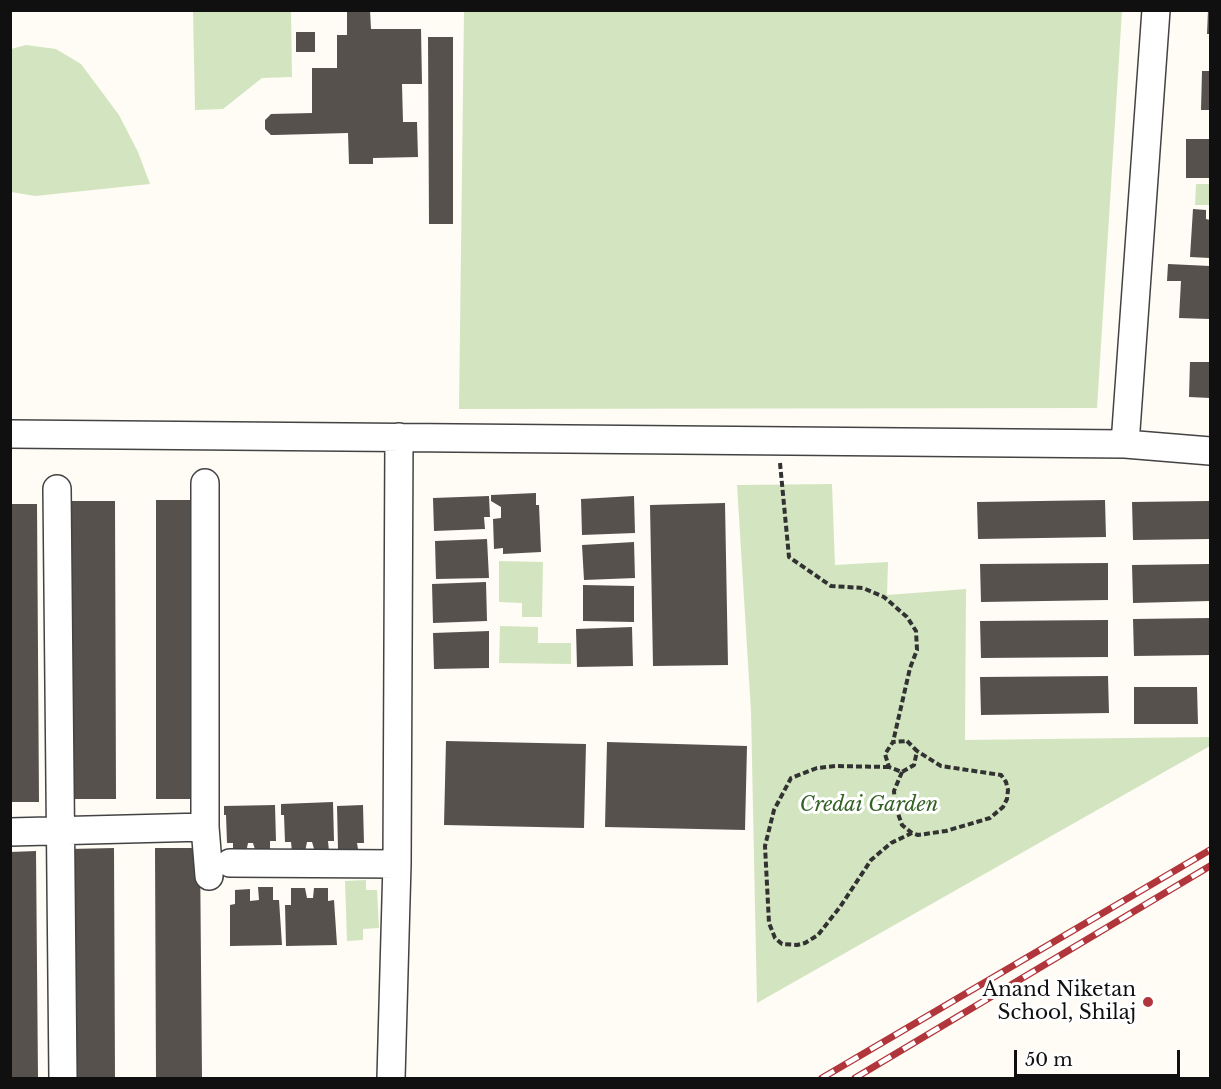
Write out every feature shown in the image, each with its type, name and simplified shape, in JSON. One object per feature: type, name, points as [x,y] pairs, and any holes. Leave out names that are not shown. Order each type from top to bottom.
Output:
[{"type":"street","points":[[1125,444],[1156,10]]},
{"type":"street","points":[[10,434],[1125,444],[1210,452]]},
{"type":"street","points":[[391,1078],[397,864],[399,437]]},
{"type":"street","points":[[204,483],[204,827],[219,869],[397,864]]},
{"type":"street","points":[[57,489],[63,1078]]},
{"type":"street","points":[[10,832],[204,827]]},
{"type":"path","points":[[783,484],[789,557],[831,586],[863,588],[884,597],[907,617],[916,631],[918,650],[910,668],[893,742],[885,754],[889,767]]},
{"type":"path","points":[[893,742],[907,741],[917,751],[941,766],[1001,774],[1008,790],[1003,807],[990,818],[946,831],[918,835],[912,833],[902,825],[895,805],[894,791],[902,772],[914,765],[917,751]]},
{"type":"path","points":[[902,772],[889,767],[836,766],[817,768],[791,778],[774,810],[765,846],[769,923],[775,938],[782,944],[797,945],[818,935],[840,907],[871,860],[891,843],[912,833]]},
{"type":"green space","points":[[193,11],[291,11],[292,77],[262,78],[223,109],[195,110]]},
{"type":"green space","points":[[464,11],[1122,11],[1097,408],[459,409]]},
{"type":"green space","points":[[26,45],[56,49],[81,64],[119,115],[138,152],[150,184],[35,196],[11,192],[11,49]]},
{"type":"green space","points":[[1196,184],[1210,184],[1210,205],[1195,205]]},
{"type":"green space","name":"Credai Garden","points":[[832,484],[835,565],[888,562],[887,595],[966,589],[965,740],[1210,737],[1210,746],[757,1003],[751,712],[737,485]]},
{"type":"green space","points":[[499,561],[543,562],[542,617],[522,617],[522,603],[499,602]]},
{"type":"green space","points":[[500,626],[538,627],[538,643],[571,643],[571,664],[499,663]]},
{"type":"green space","points":[[366,880],[366,890],[377,890],[379,928],[363,929],[363,940],[347,941],[345,881]]},
{"type":"building","points":[[347,10],[370,10],[371,29],[421,29],[422,84],[402,84],[403,122],[417,122],[418,157],[373,158],[373,164],[349,164],[348,133],[271,135],[265,129],[265,120],[271,114],[312,113],[312,68],[337,68],[337,35],[347,35]]},
{"type":"building","points":[[1208,10],[1210,10],[1210,34],[1207,34]]},
{"type":"building","points":[[296,32],[315,32],[315,52],[296,52]]},
{"type":"building","points":[[428,37],[453,37],[453,224],[429,224]]},
{"type":"building","points":[[1202,71],[1210,71],[1210,110],[1201,110]]},
{"type":"building","points":[[1186,139],[1210,139],[1210,178],[1186,178]]},
{"type":"building","points":[[1193,209],[1206,210],[1206,219],[1210,220],[1210,258],[1190,257]]},
{"type":"building","points":[[1168,264],[1210,266],[1210,319],[1179,318],[1181,281],[1167,281]]},
{"type":"building","points":[[1190,362],[1210,362],[1210,398],[1189,397]]},
{"type":"building","points":[[536,493],[536,505],[539,505],[541,552],[503,554],[503,548],[494,549],[493,519],[501,518],[501,507],[491,501],[491,495]]},
{"type":"building","points":[[489,496],[490,517],[484,517],[485,529],[434,531],[433,498]]},
{"type":"building","points":[[634,496],[635,533],[582,535],[581,499]]},
{"type":"building","points":[[156,500],[201,500],[203,799],[156,799]]},
{"type":"building","points":[[1105,500],[1106,537],[978,539],[977,502]]},
{"type":"building","points":[[70,501],[115,501],[116,799],[70,799]]},
{"type":"building","points":[[1210,501],[1210,539],[1133,540],[1132,502]]},
{"type":"building","points":[[725,503],[728,665],[653,666],[650,505]]},
{"type":"building","points":[[10,504],[37,504],[39,802],[10,802]]},
{"type":"building","points":[[487,539],[489,578],[436,579],[435,541]]},
{"type":"building","points":[[634,542],[635,578],[584,580],[582,545]]},
{"type":"building","points":[[1108,563],[1108,600],[981,602],[980,564]]},
{"type":"building","points":[[1210,564],[1210,601],[1133,603],[1132,565]]},
{"type":"building","points":[[486,582],[487,621],[433,623],[432,584]]},
{"type":"building","points":[[583,585],[634,586],[634,622],[583,621]]},
{"type":"building","points":[[1210,618],[1210,655],[1134,656],[1133,619]]},
{"type":"building","points":[[1108,620],[1108,657],[981,658],[980,621]]},
{"type":"building","points":[[632,627],[633,666],[577,667],[576,629]]},
{"type":"building","points":[[489,631],[489,668],[434,669],[433,633]]},
{"type":"building","points":[[1108,676],[1109,713],[981,715],[980,677]]},
{"type":"building","points":[[1134,687],[1197,687],[1198,724],[1134,724]]},
{"type":"building","points":[[446,741],[586,744],[584,828],[444,825]]},
{"type":"building","points":[[607,742],[747,746],[745,830],[605,827]]},
{"type":"building","points":[[333,802],[334,841],[328,841],[329,851],[315,852],[312,842],[307,842],[305,852],[292,852],[291,842],[285,842],[284,815],[281,815],[281,804]]},
{"type":"building","points":[[275,805],[276,841],[270,841],[270,853],[256,853],[253,843],[248,843],[246,853],[233,853],[233,843],[227,843],[224,806]]},
{"type":"building","points":[[363,805],[364,843],[357,843],[358,849],[338,849],[337,806]]},
{"type":"building","points":[[114,848],[115,1078],[69,1078],[69,849]]},
{"type":"building","points":[[155,848],[200,848],[202,1078],[156,1078]]},
{"type":"building","points":[[36,851],[38,1078],[10,1078],[10,852]]},
{"type":"building","points":[[258,887],[273,887],[273,900],[279,900],[282,945],[230,946],[230,905],[235,904],[235,890],[250,889],[250,901],[259,900]]},
{"type":"building","points":[[291,888],[305,888],[307,898],[313,898],[314,888],[328,888],[328,901],[334,900],[337,945],[286,946],[285,905],[291,905]]},
{"type":"railway","points":[[822,1078],[1210,850]]},
{"type":"railway","points":[[855,1078],[1210,866]]},
{"type":"place","name":"Anand Niketan School, Shilaj","points":[[1148,1002]]}]
